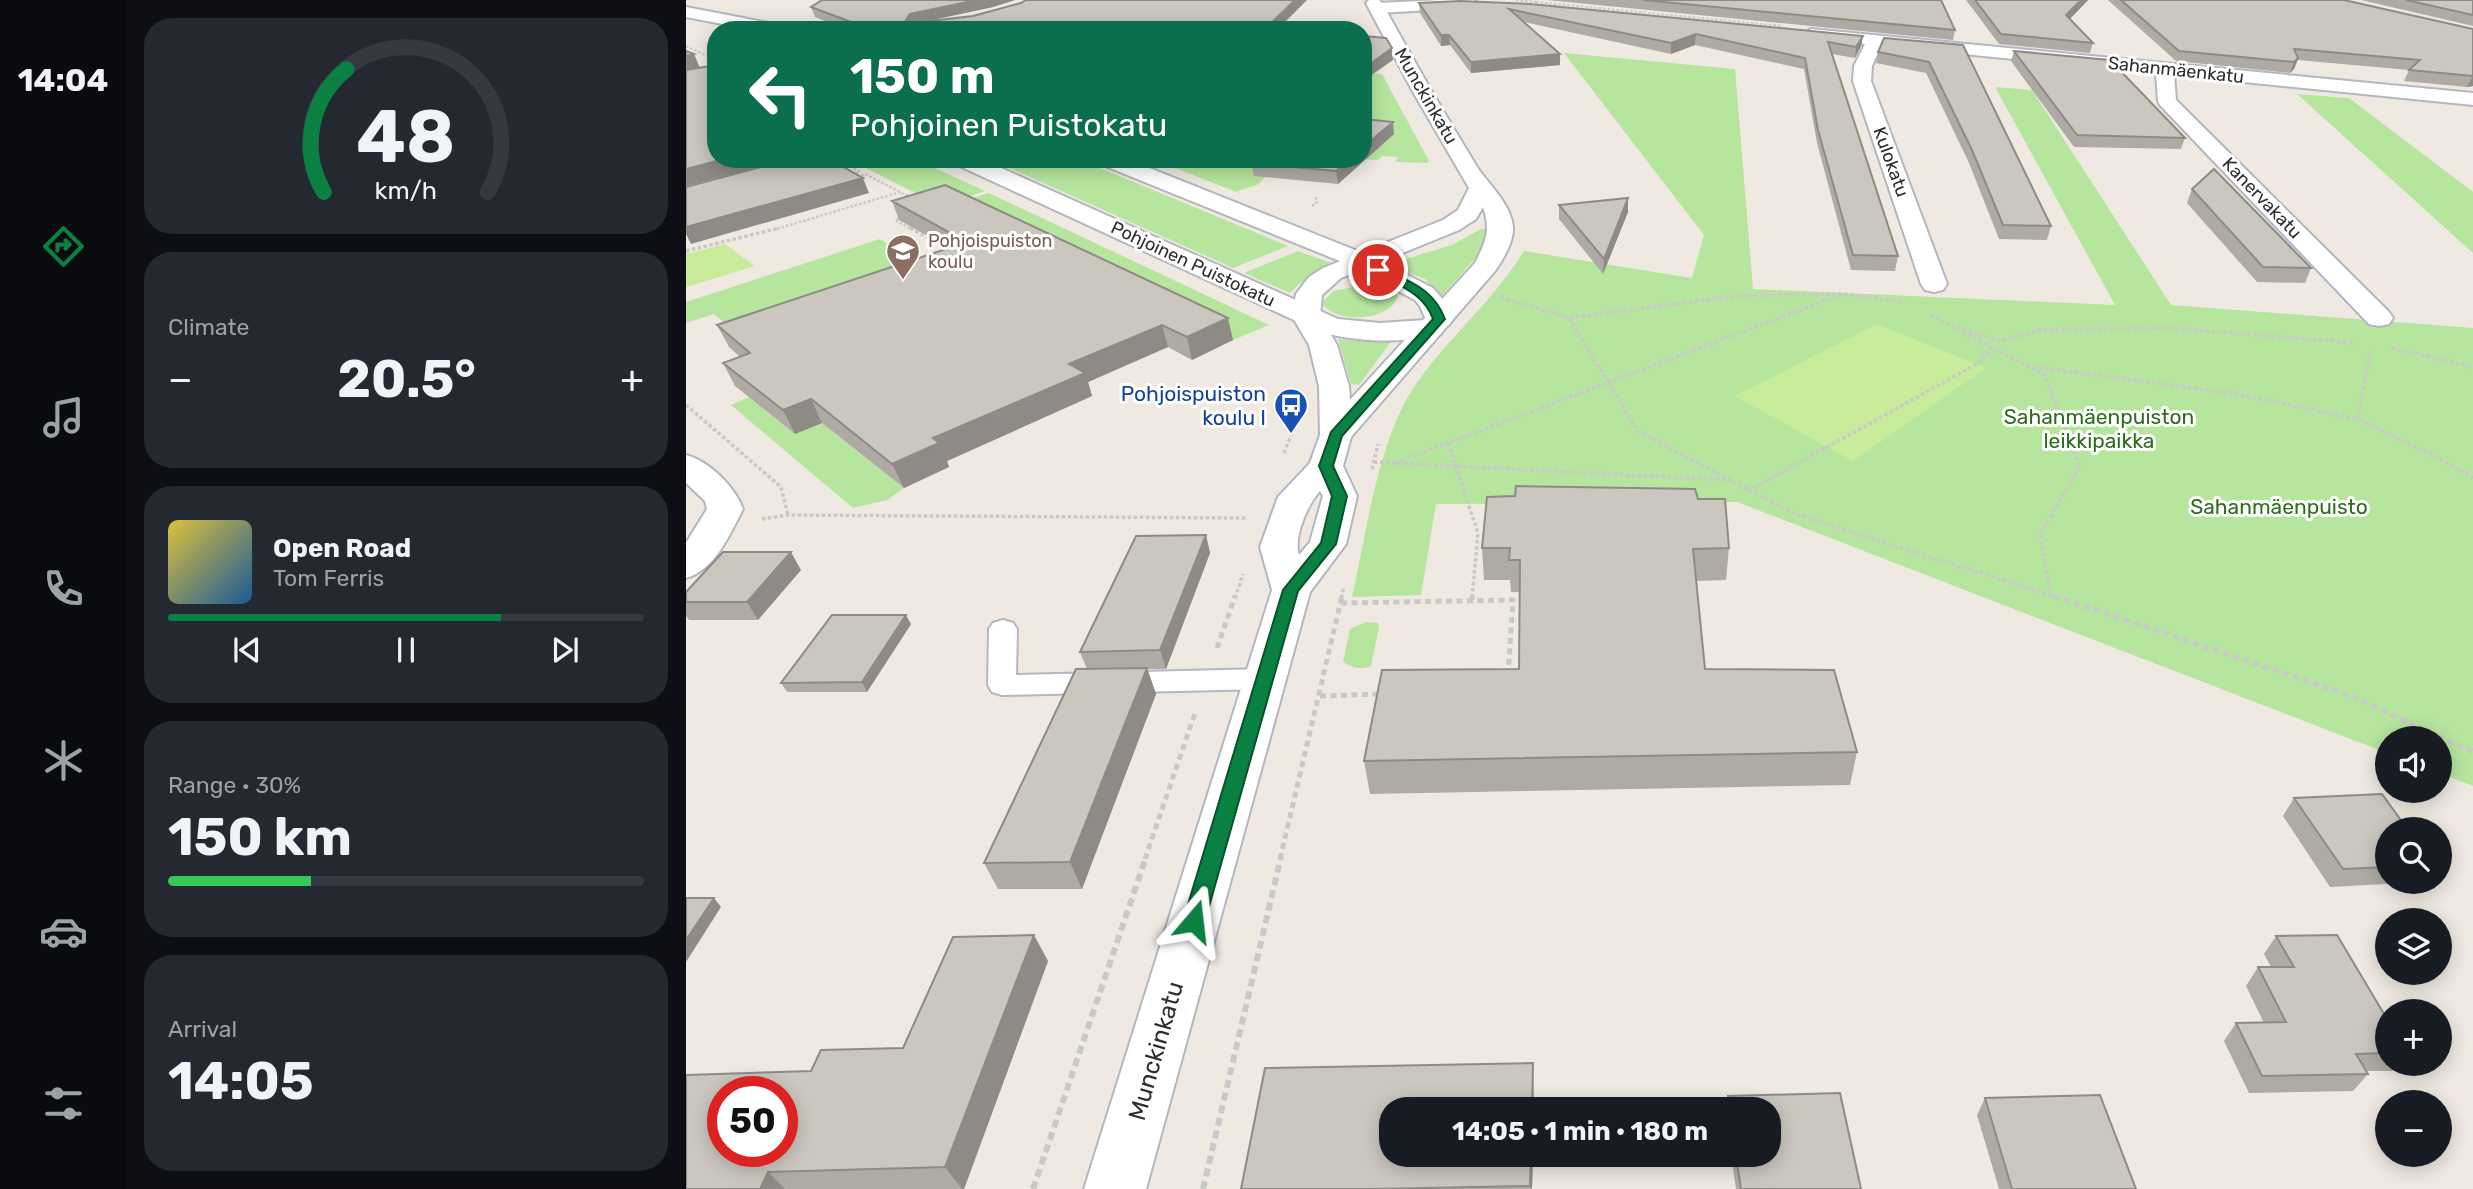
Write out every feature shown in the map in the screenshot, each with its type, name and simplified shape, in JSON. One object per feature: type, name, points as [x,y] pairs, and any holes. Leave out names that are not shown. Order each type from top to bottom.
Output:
[{"type":"street","points":[[1373,3],[1523,3]]},
{"type":"street","name":"Munckinkatu","points":[[1291,590],[1279,547],[1295,497],[1435,324],[1486,266],[1497,245],[1501,227],[1495,207],[1421,90],[1373,3]]},
{"type":"street","points":[[686,12],[724,21]]},
{"type":"street","name":"Sahanmäenkatu","points":[[1794,32],[2473,99]]},
{"type":"street","name":"Kulokatu","points":[[1875,40],[1863,66],[1861,80],[1934,284]]},
{"type":"street","name":"Kanervakatu","points":[[2165,69],[2167,101],[2379,317]]},
{"type":"street","name":"Pohjoinen Puistokatu","points":[[983,168],[1306,316],[1352,331],[1388,332],[1435,324]]},
{"type":"street","points":[[1130,168],[1361,261],[1424,295],[1433,303],[1435,324]]},
{"type":"street","points":[[1306,316],[1309,294],[1318,283],[1332,273],[1451,225],[1468,214],[1480,187]]},
{"type":"street","name":"Munckinkatu","points":[[1115,1189],[1291,590],[1328,544],[1340,496],[1331,451],[1334,386],[1323,345],[1306,316]]},
{"type":"street","points":[[686,465],[721,497],[725,509],[719,524],[686,566]]},
{"type":"lane","points":[[1003,629],[1002,685],[1265,679]]},
{"type":"path","points":[[686,46],[707,56]]},
{"type":"path","points":[[841,177],[860,172],[852,168]]},
{"type":"path","points":[[1206,170],[1216,168]]},
{"type":"path","points":[[686,187],[737,173]]},
{"type":"path","points":[[846,180],[865,174],[923,203]]},
{"type":"path","points":[[686,251],[765,232],[900,192]]},
{"type":"path","points":[[910,216],[895,220],[952,252]]},
{"type":"path","points":[[1499,296],[1569,318],[1735,296],[1844,294],[1903,302],[1915,308]]},
{"type":"path","points":[[1395,463],[1844,294]]},
{"type":"path","points":[[1927,314],[2045,374],[2080,467],[2040,534],[2051,595]]},
{"type":"path","points":[[1569,318],[1638,431],[1792,513],[2051,595],[2349,695],[2473,752]]},
{"type":"path","points":[[1951,326],[2001,341],[2040,330],[2169,328],[2372,345],[2473,367]]},
{"type":"path","points":[[2357,419],[2372,345]]},
{"type":"path","points":[[1748,491],[1977,364],[1993,348]]},
{"type":"path","points":[[2027,366],[2231,393],[2357,419],[2441,459],[2473,478]]},
{"type":"path","points":[[686,405],[781,487],[788,515]]},
{"type":"path","points":[[1371,473],[1380,432]]},
{"type":"path","points":[[1448,443],[1478,533],[1472,600]]},
{"type":"path","points":[[1374,462],[1728,480]]},
{"type":"path","points":[[719,524],[788,515],[1289,518]]},
{"type":"path","points":[[1203,1189],[1346,579]]},
{"type":"path","points":[[1340,603],[1513,600],[1508,678]]},
{"type":"path","points":[[1320,696],[1387,694]]},
{"type":"green space","name":"Sahanmäenpuisto","points":[[1564,53],[1735,69],[1753,289],[2115,305],[1995,87],[2032,90],[2171,305],[2473,328],[2473,786],[2452,778],[2452,726],[2375,726],[2375,748],[1737,502],[1436,504],[1421,595],[1352,597],[1375,486],[1392,431],[1403,406],[1429,367],[1499,286],[1524,251],[1692,278],[1704,235]]},
{"type":"green space","points":[[1372,73],[1382,74],[1429,161],[1395,162],[1399,157],[1382,156],[1378,160],[1372,160]]},
{"type":"green space","points":[[2297,94],[2349,98],[2473,192],[2473,253]]},
{"type":"green space","points":[[866,168],[935,168],[985,191],[941,206]]},
{"type":"green space","points":[[1010,168],[1100,168],[1288,246],[1233,268]]},
{"type":"green space","points":[[1176,168],[1262,168],[1255,175],[1265,177],[1259,184],[1236,192]]},
{"type":"green space","points":[[989,193],[1269,325],[1233,340],[952,204]]},
{"type":"green space","points":[[1481,229],[1488,229],[1478,255],[1442,296],[1425,279],[1391,266],[1399,261],[1452,245]]},
{"type":"green space","points":[[880,239],[926,268],[736,333],[714,314],[686,323],[686,302]]},
{"type":"green space","points":[[725,244],[755,266],[686,287],[686,254]]},
{"type":"green space","points":[[1298,251],[1331,263],[1290,293],[1244,273]]},
{"type":"green space","points":[[1368,284],[1385,286],[1398,296],[1385,311],[1362,317],[1338,315],[1322,303],[1333,291]]},
{"type":"green space","points":[[1877,324],[1986,368],[1853,461],[1735,396]]},
{"type":"green space","points":[[1338,339],[1369,342],[1393,339],[1359,385],[1351,384]]},
{"type":"green space","points":[[749,397],[795,434],[822,423],[904,488],[887,500],[853,508],[731,405]]},
{"type":"green space","points":[[1366,622],[1378,623],[1379,627],[1371,666],[1354,667],[1343,662],[1350,629]]},
{"type":"building","points":[[822,0],[977,0],[910,14],[906,20],[914,21],[848,21],[811,7]]},
{"type":"building","points":[[1026,0],[1295,0],[1273,21],[930,21],[973,16]]},
{"type":"building","points":[[1643,0],[1941,0],[1955,30]]},
{"type":"building","points":[[1975,0],[2081,0],[2066,15],[2093,43],[2001,34]]},
{"type":"building","points":[[2121,0],[2344,0],[2473,29],[2473,76],[2409,70],[2420,60],[2294,49],[2298,58],[2294,62],[2179,51]]},
{"type":"building","points":[[2406,0],[2473,0],[2473,15]]},
{"type":"building","points":[[1460,1],[1530,4],[1863,36],[1856,47],[1828,42],[1898,256],[1853,255],[1818,130],[1805,58],[1696,34],[1671,43],[1509,9],[1560,54],[1471,62],[1449,35],[1441,35],[1419,3]]},
{"type":"building","points":[[1372,37],[1386,38],[1392,48],[1372,62]]},
{"type":"building","points":[[1884,38],[1963,45],[2051,226],[2003,225],[1972,150],[1929,62],[1878,52]]},
{"type":"building","points":[[2014,51],[2110,60],[2185,138],[2077,135]]},
{"type":"building","points":[[707,66],[707,163],[686,169],[686,70]]},
{"type":"building","points":[[1372,120],[1393,122],[1372,140]]},
{"type":"building","points":[[757,168],[845,168],[863,178],[686,227],[686,187]]},
{"type":"building","points":[[1304,168],[1340,168],[1336,171]]},
{"type":"building","points":[[2214,169],[2311,268],[2263,267],[2192,189]]},
{"type":"building","points":[[945,185],[1228,318],[1187,337],[1162,325],[1069,364],[1085,373],[933,438],[939,443],[892,464],[811,399],[783,410],[723,363],[750,353],[717,325],[967,242],[892,201]]},
{"type":"building","points":[[1628,198],[1604,259],[1559,205]]},
{"type":"building","points":[[1516,486],[1695,489],[1698,499],[1725,499],[1729,548],[1693,549],[1705,669],[1834,670],[1857,752],[1364,761],[1382,670],[1519,669],[1520,560],[1509,560],[1510,548],[1482,548],[1487,497],[1515,496]]},
{"type":"building","points":[[1206,535],[1160,650],[1080,652],[1136,536]]},
{"type":"building","points":[[723,552],[791,552],[747,602],[686,602],[686,592]]},
{"type":"building","points":[[832,615],[906,615],[862,682],[781,683]]},
{"type":"building","points":[[1147,668],[1070,862],[984,863],[1076,669]]},
{"type":"building","points":[[2375,794],[2375,803],[2388,803],[2399,817],[2375,817],[2375,868],[2343,869],[2294,798]]},
{"type":"building","points":[[686,898],[714,898],[686,940]]},
{"type":"building","points":[[1034,935],[945,1167],[768,1172],[760,1189],[686,1189],[686,1075],[811,1071],[821,1050],[903,1048],[953,937]]},
{"type":"building","points":[[2337,935],[2375,999],[2375,1053],[2356,1054],[2368,1074],[2262,1076],[2236,1023],[2286,1022],[2258,967],[2294,967],[2276,936]]},
{"type":"building","points":[[1533,1063],[1532,1097],[1379,1097],[1379,1167],[1531,1167],[1530,1186],[1241,1189],[1265,1068]]},
{"type":"building","points":[[1840,1093],[1861,1189],[1741,1189],[1738,1167],[1781,1167],[1781,1097],[1728,1096]]},
{"type":"building","points":[[2100,1095],[2136,1189],[2012,1189],[1985,1098]]},
{"type":"place","name":"Pohjoispuiston koulu","points":[[903,281]]},
{"type":"place","name":"Pohjoispuiston koulu I","points":[[1291,435]]},
{"type":"route","points":[[1194,921],[1291,590],[1328,544],[1340,496],[1326,466],[1336,435],[1439,319],[1433,303],[1424,295],[1378,270]]},
{"type":"park label","name":"Sahanmäenpuiston leikkipaikka","points":[[2099,428]]}]
